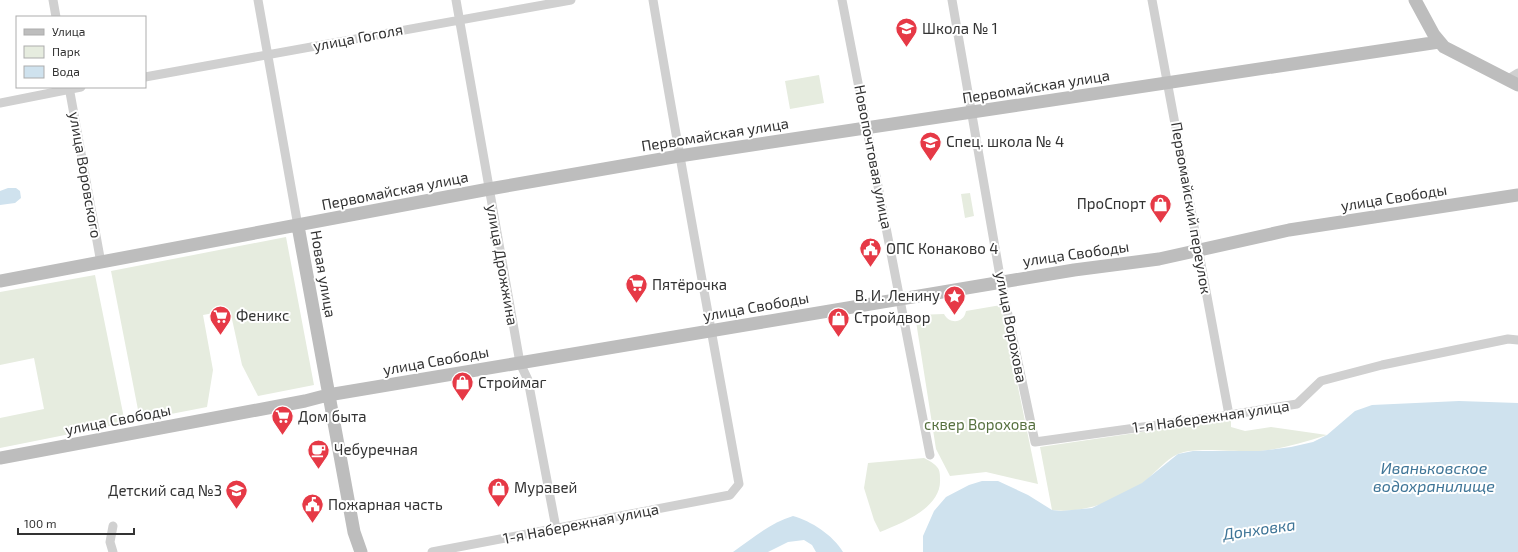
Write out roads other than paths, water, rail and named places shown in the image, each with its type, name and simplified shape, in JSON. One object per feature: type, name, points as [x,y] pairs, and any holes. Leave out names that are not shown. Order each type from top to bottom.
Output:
[{"type":"street","points":[[53,0],[56,16]]},
{"type":"street","name":"Новая улица","points":[[258,0],[328,395],[354,532],[362,552]]},
{"type":"street","name":"улица Дрожжина","points":[[456,0],[520,363],[528,380],[556,528]]},
{"type":"street","name":"улица Гоголя","points":[[146,77],[571,0]]},
{"type":"street","points":[[653,0],[679,156],[713,331]]},
{"type":"street","name":"Новопочтовая улица","points":[[842,0],[930,455]]},
{"type":"street","name":"улица Ворохова","points":[[952,0],[973,113],[1001,282],[1035,442]]},
{"type":"street","name":"Первомайский переулок","points":[[1152,0],[1230,416]]},
{"type":"street","points":[[1415,0],[1439,42],[1454,53],[1515,79]]},
{"type":"street","name":"Первомайская улица","points":[[0,282],[489,189],[679,156],[1439,42]]},
{"type":"street","points":[[0,103],[69,88]]},
{"type":"street","name":"улица Воровского","points":[[69,88],[101,262]]},
{"type":"street","name":"улица Свободы","points":[[0,458],[309,400],[328,395],[1074,270],[1159,259],[1289,230],[1518,194]]},
{"type":"street","name":"1-я Набережная улица","points":[[432,552],[730,495],[739,484],[713,331]]},
{"type":"street","name":"1-я Набережная улица","points":[[1035,442],[1230,416],[1297,404],[1321,381],[1382,365],[1508,339],[1518,340]]},
{"type":"street","points":[[113,526],[110,542],[113,552]]},
{"type":"water","points":[[8,188],[16,188],[20,191],[21,198],[15,203],[0,205],[0,191]]},
{"type":"water","name":"Иваньковское водохранилище","points":[[1459,401],[1518,403],[1518,552],[923,552],[923,536],[934,511],[946,497],[969,485],[982,481],[998,481],[1028,495],[1052,510],[1061,511],[1092,508],[1142,483],[1178,454],[1193,451],[1259,451],[1291,447],[1313,442],[1327,435],[1355,411],[1372,405]]},
{"type":"water","points":[[793,516],[807,521],[828,534],[843,552],[816,552],[812,545],[804,540],[788,542],[768,552],[733,552],[769,527]]},
{"type":"place","name":"Школа № 1","points":[[907,48]]},
{"type":"place","name":"Спец. школа № 4","points":[[931,162]]},
{"type":"place","name":"ПроСпорт","points":[[1161,224]]},
{"type":"place","name":"ОПС Конаково 4","points":[[870,268]]},
{"type":"place","name":"Пятёрочка","points":[[637,304]]},
{"type":"place","name":"В. И. Ленину","points":[[955,316]]},
{"type":"place","name":"Феникс","points":[[220,336]]},
{"type":"place","name":"Стройдвор","points":[[838,338]]},
{"type":"place","name":"Строймаг","points":[[462,402]]},
{"type":"place","name":"Дом быта","points":[[283,436]]},
{"type":"place","name":"Чебуречная","points":[[318,470]]},
{"type":"place","name":"Муравей","points":[[499,508]]},
{"type":"place","name":"Детский сад №3","points":[[237,510]]},
{"type":"place","name":"Пожарная часть","points":[[313,524]]},
{"type":"park label","name":"сквер Ворохова","points":[[980,425]]},
{"type":"water label","name":"Донховка","points":[[1259,529]]}]
